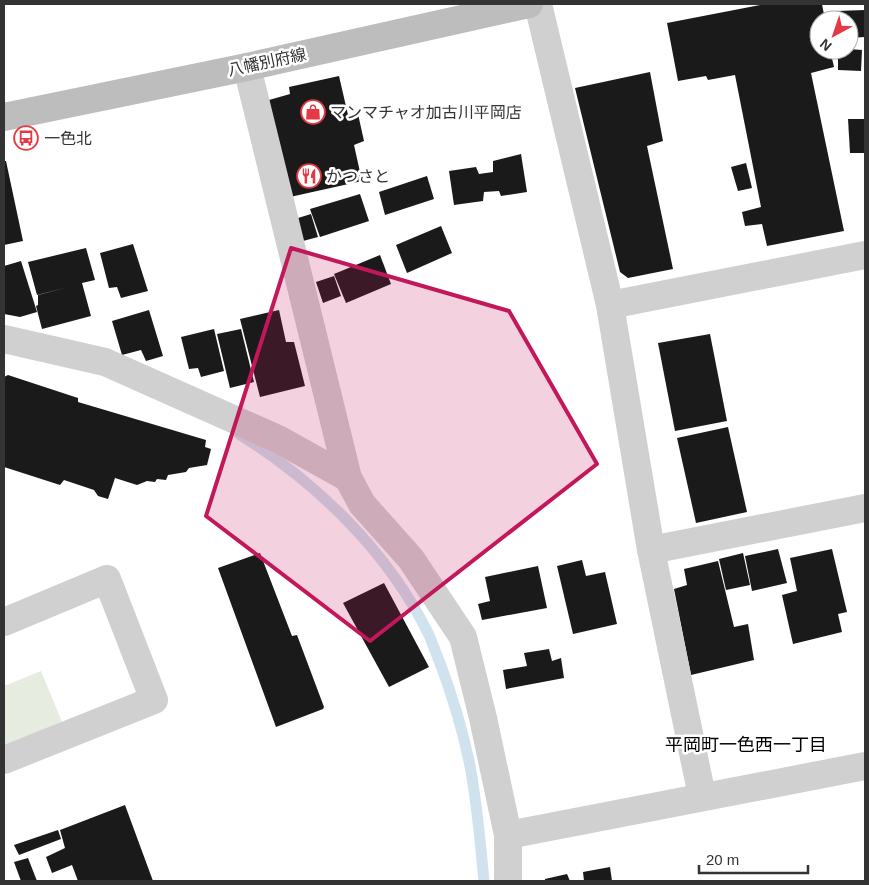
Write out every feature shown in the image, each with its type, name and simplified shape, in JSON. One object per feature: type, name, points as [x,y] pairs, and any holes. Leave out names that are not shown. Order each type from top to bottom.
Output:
[{"type":"main road","name":"八幡別府線","points":[[4,117],[246,67],[529,4]]},
{"type":"street","points":[[538,4],[610,305],[652,550],[702,796]]},
{"type":"street","points":[[246,67],[348,478],[362,504],[411,559],[464,637],[508,834],[508,881]]},
{"type":"street","points":[[610,305],[865,255]]},
{"type":"street","points":[[4,338],[105,362],[278,439],[348,478]]},
{"type":"street","points":[[652,550],[865,508]]},
{"type":"street","points":[[4,622],[107,579],[154,700],[4,760]]},
{"type":"street","points":[[508,834],[865,766]]},
{"type":"highlighted area","points":[[291,248],[509,311],[597,464],[370,641],[206,516]]},
{"type":"shaded area","points":[[41,671],[62,722],[4,746],[4,686]]},
{"type":"building","points":[[765,4],[822,4],[823,10],[809,10],[809,60],[832,60],[834,67],[811,73],[844,231],[767,246],[762,224],[745,226],[742,212],[761,207],[735,75],[708,80],[706,76],[678,81],[667,23]]},
{"type":"building","points":[[859,10],[865,10],[865,37],[859,37]]},
{"type":"building","points":[[859,50],[862,50],[861,71],[838,70],[838,60],[859,60]]},
{"type":"building","points":[[650,72],[663,141],[647,146],[673,269],[628,278],[620,272],[575,88]]},
{"type":"building","points":[[339,76],[348,115],[358,114],[364,141],[354,145],[362,181],[290,197],[269,100],[290,94],[289,87]]},
{"type":"building","points":[[848,119],[865,119],[865,153],[850,153]]},
{"type":"building","points":[[521,154],[527,192],[501,196],[499,191],[484,192],[483,201],[454,205],[449,171],[476,167],[479,174],[493,172],[493,161]]},
{"type":"building","points":[[4,161],[6,161],[23,241],[4,245]]},
{"type":"building","points":[[746,163],[752,188],[738,191],[731,167]]},
{"type":"building","points":[[427,176],[434,199],[385,215],[379,192]]},
{"type":"building","points":[[360,194],[369,221],[320,237],[310,209]]},
{"type":"building","points":[[311,214],[318,237],[303,241],[298,218]]},
{"type":"building","points":[[441,226],[452,253],[407,273],[396,245]]},
{"type":"building","points":[[133,244],[148,291],[121,298],[117,287],[109,288],[100,253]]},
{"type":"building","points":[[86,248],[95,280],[82,283],[91,316],[42,329],[36,306],[38,305],[38,295],[68,287],[37,295],[28,262]]},
{"type":"building","points":[[380,255],[391,284],[346,303],[334,274]]},
{"type":"building","points":[[21,261],[37,312],[20,317],[4,314],[4,266]]},
{"type":"building","points":[[334,276],[341,296],[323,303],[316,282]]},
{"type":"building","points":[[149,310],[163,356],[146,361],[141,350],[122,355],[112,321]]},
{"type":"building","points":[[279,310],[286,342],[294,342],[305,386],[260,397],[240,319]]},
{"type":"building","points":[[214,329],[224,371],[201,377],[198,368],[189,369],[181,337]]},
{"type":"building","points":[[241,329],[254,382],[230,388],[217,334]]},
{"type":"building","points":[[710,334],[727,421],[675,431],[658,343]]},
{"type":"building","points":[[8,375],[78,398],[78,402],[206,440],[205,447],[211,449],[207,465],[189,468],[186,472],[168,475],[166,480],[157,479],[155,482],[147,481],[137,485],[115,478],[108,499],[98,496],[94,490],[64,480],[60,485],[4,467],[4,377]]},
{"type":"building","points":[[728,427],[747,512],[696,523],[677,438]]},
{"type":"building","points":[[778,549],[787,583],[752,591],[745,556]]},
{"type":"building","points":[[832,549],[847,612],[838,614],[842,632],[793,644],[782,595],[797,591],[790,558]]},
{"type":"building","points":[[260,553],[292,636],[297,635],[324,707],[276,727],[218,568]]},
{"type":"building","points":[[743,553],[750,585],[726,590],[719,559]]},
{"type":"building","points":[[582,560],[586,576],[605,572],[617,624],[573,634],[557,566]]},
{"type":"building","points":[[718,561],[734,627],[748,624],[754,660],[691,675],[674,589],[687,585],[684,569]]},
{"type":"building","points":[[538,566],[547,608],[482,620],[478,604],[490,601],[485,577]]},
{"type":"building","points":[[384,583],[429,667],[389,687],[343,603]]},
{"type":"building","points":[[549,649],[552,661],[561,658],[564,678],[506,689],[503,670],[527,666],[524,653]]},
{"type":"building","points":[[125,805],[153,881],[78,881],[72,865],[52,873],[46,857],[65,848],[60,830]]},
{"type":"building","points":[[58,830],[61,839],[19,855],[14,845]]},
{"type":"building","points":[[28,858],[37,881],[21,881],[14,862]]},
{"type":"building","points":[[610,867],[612,881],[584,881],[583,872]]},
{"type":"building","points":[[567,874],[570,881],[545,881],[545,879]]},
{"type":"waterway","points":[[239,434],[296,474],[348,521],[393,575],[429,635],[453,699],[469,761],[484,881]]},
{"type":"place","name":"マンマチャオ加古川平岡店","points":[[313,112]]},
{"type":"place","name":"一色北","points":[[26,138]]},
{"type":"place","name":"かつさと","points":[[309,176]]},
{"type":"district","name":"平岡町一色西一丁目","points":[[746,745]]}]
